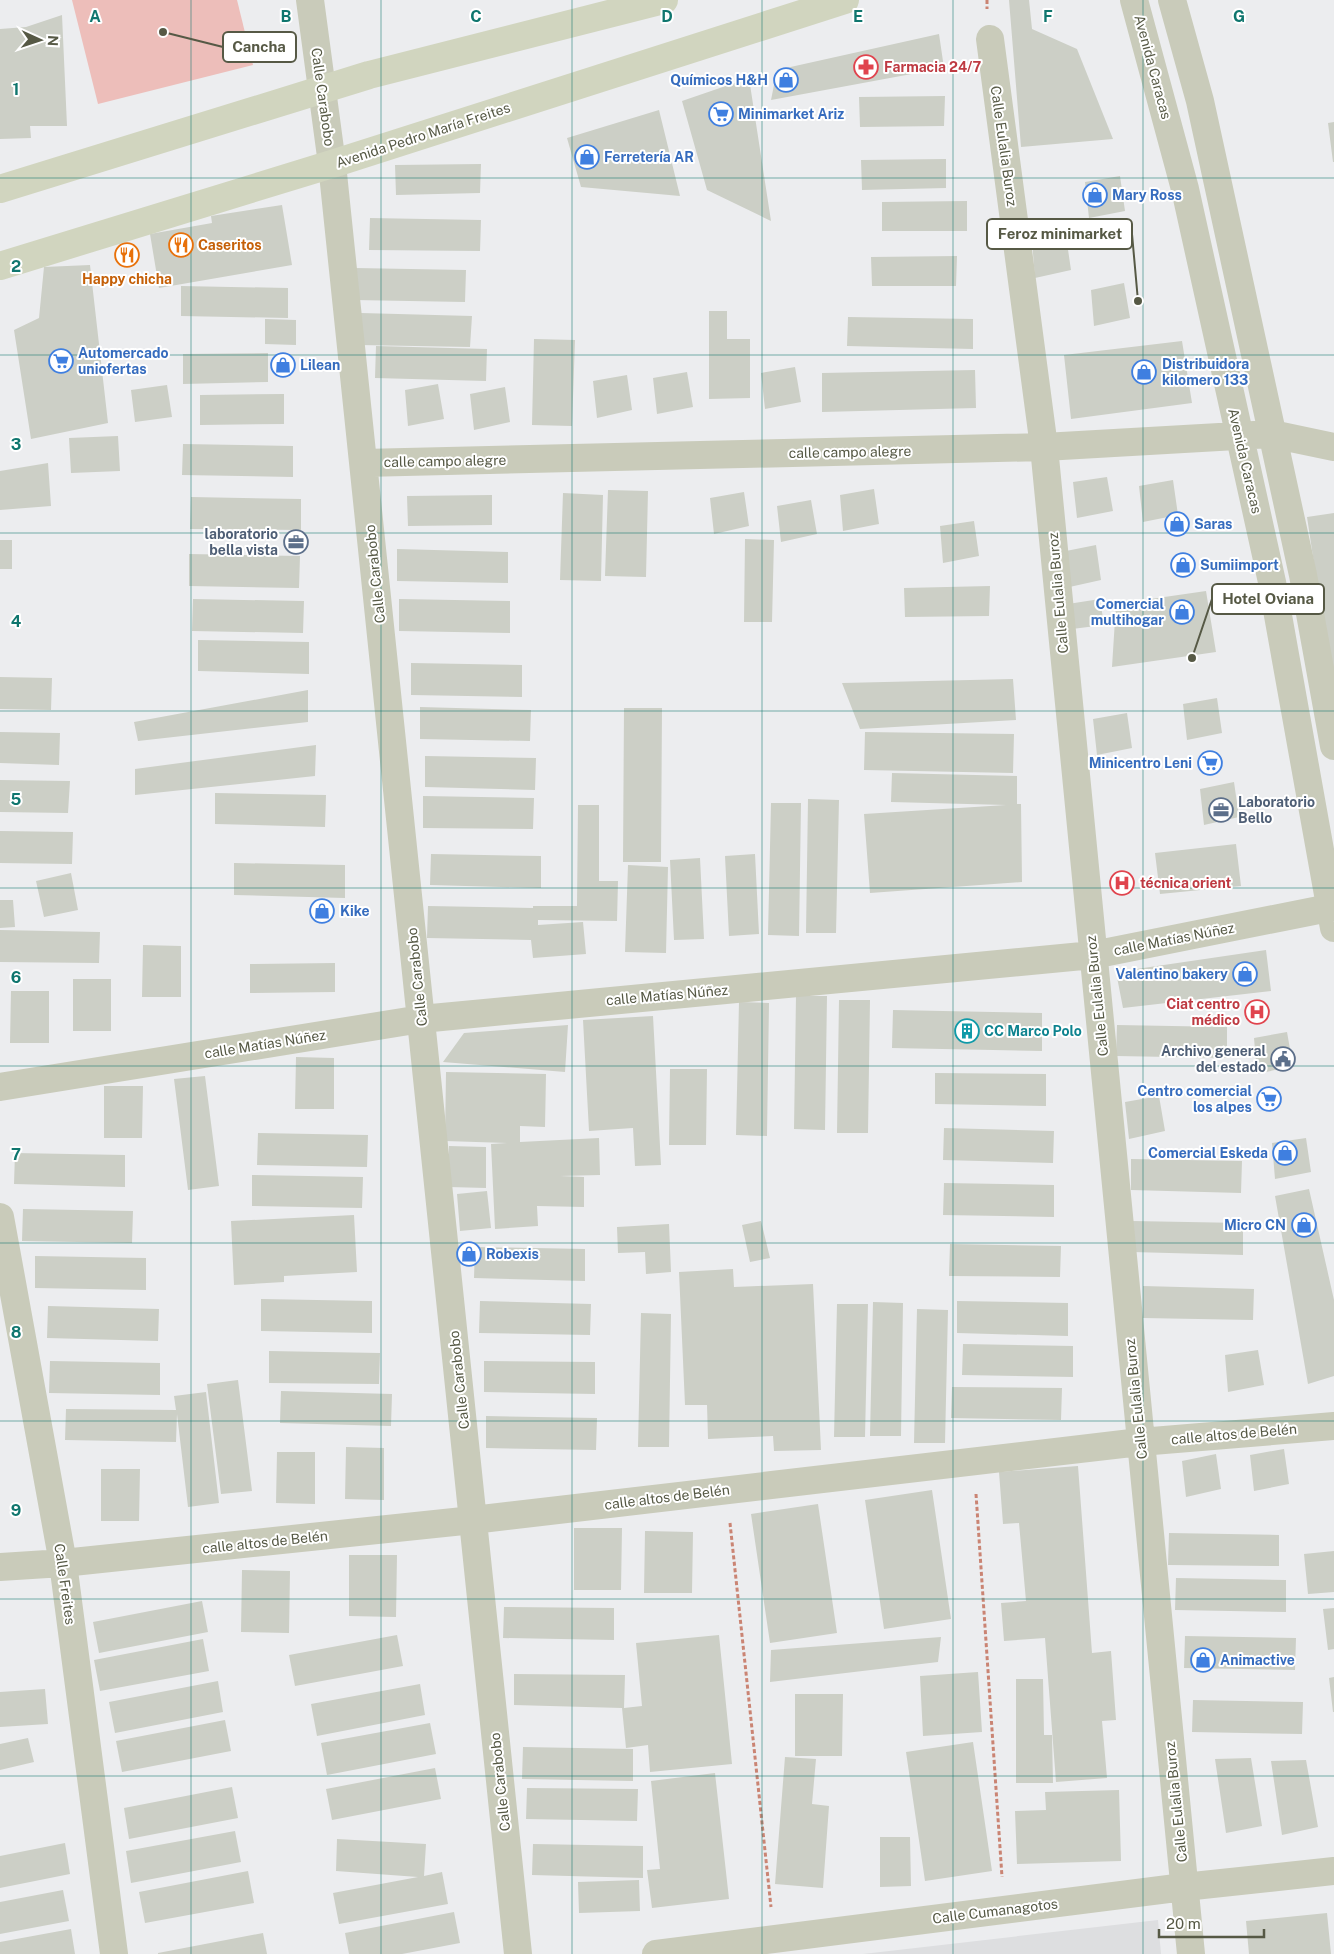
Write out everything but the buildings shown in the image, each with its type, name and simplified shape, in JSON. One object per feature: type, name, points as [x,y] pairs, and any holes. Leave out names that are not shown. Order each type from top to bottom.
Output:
[{"type":"street","name":"Calle Carabobo","points":[[310,0],[332,164],[364,463],[518,1954]]},
{"type":"street","points":[[0,189],[322,89],[664,0]]},
{"type":"street","name":"Avenida Pedro María Freites","points":[[0,266],[332,164],[845,0]]},
{"type":"street","name":"Avenida Caracas","points":[[1134,0],[1185,189],[1272,582],[1333,914]]},
{"type":"street","points":[[1172,0],[1200,101],[1304,576],[1334,746]]},
{"type":"street","name":"Calle Eulalia Buroz","points":[[990,39],[1044,447],[1190,1954]]},
{"type":"street","name":"calle campo alegre","points":[[364,463],[1044,447],[1272,434],[1334,447]]},
{"type":"street","name":"calle Matías Núñez","points":[[0,1087],[421,1019],[1093,955],[1333,914]]},
{"type":"street","name":"Calle Freites","points":[[0,1217],[63,1563],[114,1954]]},
{"type":"street","name":"calle altos de Belén","points":[[0,1567],[63,1563],[473,1520],[1140,1442],[1334,1426]]},
{"type":"street","name":"Calle Cumanagotos","points":[[656,1954],[1334,1871]]},
{"type":"path","points":[[973,1461],[1005,1910]]},
{"type":"path","points":[[727,1490],[774,1939]]},
{"type":"shaded area","points":[[72,0],[237,0],[253,65],[98,104]]},
{"type":"shaded area","points":[[1158,1920],[1161,1954],[863,1954]]},
{"type":"place","name":"Cancha","points":[[163,32]]},
{"type":"place","name":"Farmacia 24/7","points":[[866,67]]},
{"type":"place","name":"Químicos H&H","points":[[786,80]]},
{"type":"place","name":"Minimarket Ariz","points":[[721,114]]},
{"type":"place","name":"Ferretería AR","points":[[587,157]]},
{"type":"place","name":"Mary Ross","points":[[1095,195]]},
{"type":"place","name":"Caseritos","points":[[181,245]]},
{"type":"place","name":"Happy chicha","points":[[127,255]]},
{"type":"place","name":"Feroz minimarket","points":[[1138,301]]},
{"type":"place","name":"Automercado uniofertas","points":[[61,361]]},
{"type":"place","name":"Lilean","points":[[283,365]]},
{"type":"place","name":"Distribuidora kilomero 133","points":[[1144,372]]},
{"type":"place","name":"Saras","points":[[1177,524]]},
{"type":"place","name":"laboratorio bella vista","points":[[296,542]]},
{"type":"place","name":"Sumiimport","points":[[1183,565]]},
{"type":"place","name":"Comercial multihogar","points":[[1182,612]]},
{"type":"place","name":"Hotel Oviana","points":[[1192,658]]},
{"type":"place","name":"Minicentro Leni","points":[[1210,763]]},
{"type":"place","name":"Laboratorio Bello","points":[[1221,810]]},
{"type":"place","name":"técnica orient","points":[[1122,883]]},
{"type":"place","name":"Kike","points":[[322,911]]},
{"type":"place","name":"Valentino bakery","points":[[1245,974]]},
{"type":"place","name":"Ciat centro médico","points":[[1257,1012]]},
{"type":"place","name":"CC Marco Polo","points":[[967,1031]]},
{"type":"place","name":"Archivo general del estado","points":[[1283,1059]]},
{"type":"place","name":"Centro comercial los alpes","points":[[1269,1099]]},
{"type":"place","name":"Comercial Eskeda","points":[[1285,1153]]},
{"type":"place","name":"Micro CN","points":[[1304,1225]]},
{"type":"place","name":"Robexis","points":[[469,1254]]},
{"type":"place","name":"Animactive","points":[[1203,1660]]}]
